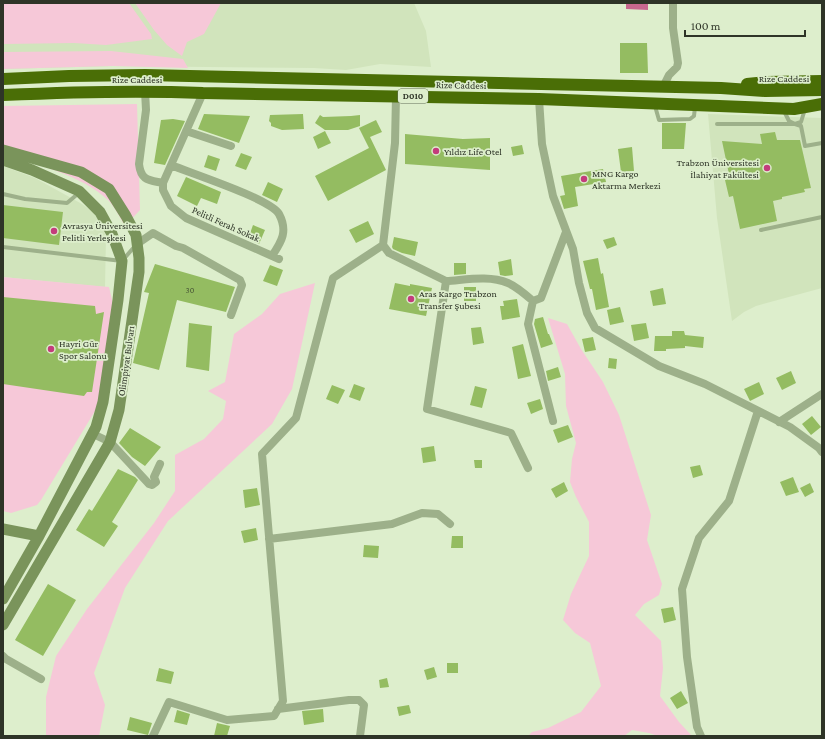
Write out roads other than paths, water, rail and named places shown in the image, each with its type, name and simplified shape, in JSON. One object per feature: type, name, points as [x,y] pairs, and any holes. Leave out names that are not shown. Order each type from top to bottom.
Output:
[{"type":"highway","name":"Rize Caddesi","points":[[3,79],[145,75],[720,88],[765,91],[822,90]]},
{"type":"highway","points":[[720,88],[767,82],[822,81]]},
{"type":"highway","name":"Rize Caddesi","points":[[3,95],[95,91],[145,91],[539,99],[794,109],[822,104]]},
{"type":"highway","points":[[794,109],[822,110]]},
{"type":"main road","name":"Olimpiyat Bulvarı","points":[[3,150],[81,172],[109,189],[136,235],[139,272],[119,410],[110,442],[3,625]]},
{"type":"main road","name":"Olimpiyat Bulvarı","points":[[3,160],[54,179],[80,192],[100,212],[112,234],[122,261],[118,300],[103,402],[96,427],[3,599]]},
{"type":"main road","points":[[3,529],[38,536]]},
{"type":"street","points":[[663,87],[669,75],[677,67],[678,63],[673,28],[673,3]]},
{"type":"street","points":[[145,91],[146,110],[139,164],[140,172],[145,179],[163,183],[203,93]]},
{"type":"street","points":[[396,96],[395,143],[383,245],[389,253],[446,281],[492,279],[513,286],[533,301]]},
{"type":"street","points":[[539,99],[542,144],[553,196],[573,249],[579,283],[587,313],[595,328],[659,366],[705,384],[779,422],[802,435],[822,452]]},
{"type":"street","points":[[186,131],[231,146]]},
{"type":"street","name":"Pelitli Ferah Sokak","points":[[163,183],[162,190],[171,206],[186,218],[275,257],[284,235],[279,213],[274,208],[237,189],[171,165]]},
{"type":"street","points":[[533,301],[541,298],[566,232]]},
{"type":"street","points":[[137,244],[152,233],[176,246],[183,248],[240,280],[242,284],[231,315]]},
{"type":"street","points":[[153,736],[169,702],[227,720],[274,716],[283,701],[262,454],[296,418],[332,278],[383,245]]},
{"type":"street","points":[[446,281],[428,409],[511,433],[528,468]]},
{"type":"street","points":[[533,301],[528,324],[553,421]]},
{"type":"street","points":[[779,422],[822,394]]},
{"type":"street","points":[[701,736],[697,727],[688,656],[682,589],[699,538],[729,501],[758,411]]},
{"type":"street","points":[[92,434],[110,442],[149,484],[152,485],[156,482],[154,476],[160,464]]},
{"type":"street","points":[[269,539],[392,524],[422,513],[438,514],[450,524]]},
{"type":"street","points":[[3,656],[41,679]]},
{"type":"street","points":[[278,710],[349,700],[359,700],[364,705],[360,736]]},
{"type":"lane","points":[[717,124],[795,124],[801,122],[794,109]]},
{"type":"lane","points":[[794,109],[789,121],[801,126],[805,146],[822,143]]},
{"type":"lane","points":[[3,194],[25,198],[67,202],[80,192]]},
{"type":"lane","points":[[761,230],[822,217]]},
{"type":"lane","points":[[3,247],[122,261],[137,244]]},
{"type":"place","name":"Yıldız Life Otel","points":[[436,151]]},
{"type":"place","name":"Trabzon Üniversitesi İlahiyat Fakültesi","points":[[767,168]]},
{"type":"place","name":"MNG Kargo Aktarma Merkezi","points":[[584,179]]},
{"type":"place","name":"Avrasya Üniversitesi Pelitli Yerleşkesi","points":[[54,231]]},
{"type":"place","name":"Aras Kargo Trabzon Transfer Şubesi","points":[[411,299]]},
{"type":"place","name":"Hayri Gür Spor Salonu","points":[[51,349]]}]
